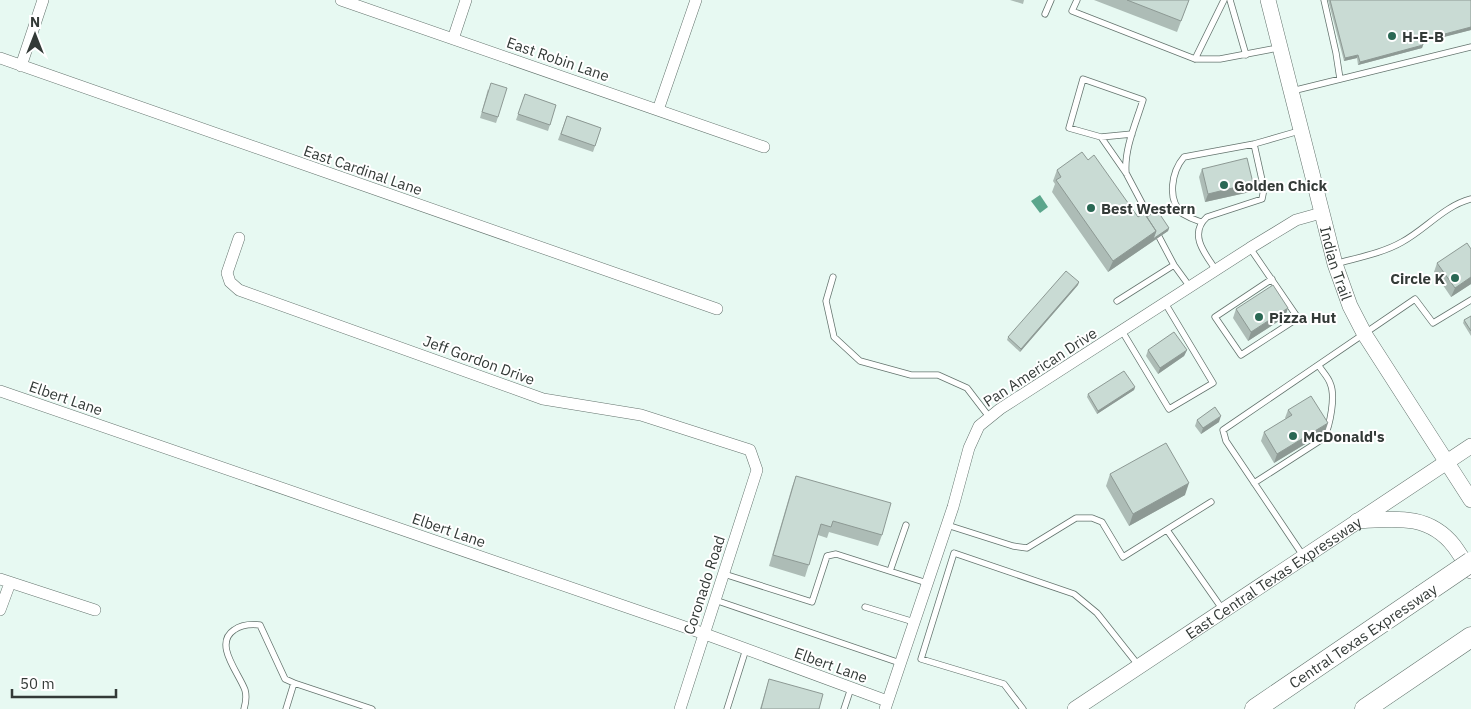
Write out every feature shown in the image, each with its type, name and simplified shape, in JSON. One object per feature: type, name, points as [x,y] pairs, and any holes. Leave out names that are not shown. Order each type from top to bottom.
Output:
[{"type":"highway","name":"Central Texas Expressway","points":[[1255,709],[1471,562]]},
{"type":"highway","points":[[1365,709],[1471,637]]},
{"type":"main road","name":"Indian Trail","points":[[1268,0],[1321,213],[1335,264],[1350,306],[1364,335],[1471,500]]},
{"type":"main road","name":"East Central Texas Expressway","points":[[1075,709],[1471,446]]},
{"type":"main road","points":[[1358,521],[1415,520],[1434,528],[1453,544],[1471,572]]},
{"type":"street","points":[[21,66],[43,0]]},
{"type":"street","name":"East Robin Lane","points":[[341,0],[764,147]]},
{"type":"street","points":[[453,39],[466,0]]},
{"type":"street","points":[[658,110],[696,0]]},
{"type":"street","name":"East Cardinal Lane","points":[[0,58],[716,309]]},
{"type":"street","name":"Pan American Drive","points":[[886,705],[947,525],[969,448],[979,426],[1000,409],[1250,248],[1296,220],[1321,213]]},
{"type":"street","name":"Jeff Gordon Drive","points":[[239,238],[227,273],[230,282],[239,290],[543,399],[641,415],[750,450],[757,470]]},
{"type":"street","name":"Elbert Lane","points":[[0,391],[704,634],[851,688],[886,705]]},
{"type":"street","name":"Coronado Road","points":[[680,709],[757,470]]},
{"type":"street","points":[[0,610],[5,581],[95,610]]},
{"type":"lane","points":[[1045,14],[1051,0]]},
{"type":"lane","points":[[1076,0],[1072,11],[1195,59],[1220,59],[1280,47]]},
{"type":"lane","points":[[1195,59],[1224,0]]},
{"type":"lane","points":[[1230,0],[1246,55]]},
{"type":"lane","points":[[1324,0],[1340,79]]},
{"type":"lane","points":[[1292,91],[1471,47]]},
{"type":"lane","points":[[1126,174],[1125,166],[1132,134],[1143,100],[1083,80],[1069,128],[1100,137],[1132,134]]},
{"type":"lane","points":[[1201,222],[1183,214],[1176,205],[1172,193],[1178,164],[1184,157],[1254,144],[1301,131]]},
{"type":"lane","points":[[1100,137],[1126,174],[1174,265],[1190,288]]},
{"type":"lane","points":[[1216,270],[1202,248],[1197,233],[1201,222],[1206,217],[1262,199],[1264,189],[1254,144]]},
{"type":"lane","points":[[1335,264],[1400,243],[1459,202],[1471,199]]},
{"type":"lane","points":[[1250,248],[1272,279],[1298,318],[1241,356],[1215,317],[1272,279]]},
{"type":"lane","points":[[1117,301],[1174,265]]},
{"type":"lane","points":[[833,277],[826,301],[834,337],[860,361],[911,374],[938,374],[966,388],[990,418]]},
{"type":"lane","points":[[1304,557],[1226,441],[1224,430],[1416,299],[1433,323],[1471,300]]},
{"type":"lane","points":[[1122,331],[1169,409],[1213,383],[1165,303]]},
{"type":"lane","points":[[1254,483],[1324,438],[1329,428],[1333,393],[1330,383],[1319,366]]},
{"type":"lane","points":[[947,525],[1012,546],[1027,548],[1076,518],[1092,518],[1102,522],[1123,558],[1211,502]]},
{"type":"lane","points":[[890,571],[906,525]]},
{"type":"lane","points":[[1167,530],[1224,610]]},
{"type":"lane","points":[[1023,709],[1004,684],[921,659],[954,553],[1074,594],[1097,613],[1139,666]]},
{"type":"lane","points":[[724,574],[812,602],[827,556],[836,554],[927,583]]},
{"type":"lane","points":[[715,600],[900,663]]},
{"type":"lane","points":[[865,608],[914,622]]},
{"type":"lane","points":[[244,709],[245,691],[227,651],[225,641],[229,634],[237,628],[252,624],[260,625],[285,679],[372,709]]},
{"type":"lane","points":[[727,709],[746,649]]},
{"type":"lane","points":[[286,709],[294,683]]},
{"type":"lane","points":[[844,709],[851,688]]},
{"type":"shaded area","points":[[1040,195],[1048,207],[1040,213],[1031,201]]},
{"type":"building","points":[[1127,0],[1189,0],[1181,21]]},
{"type":"building","name":"H-E-B","points":[[1330,0],[1471,0],[1471,27],[1422,40],[1423,45],[1360,62],[1358,55],[1345,58]]},
{"type":"building","points":[[491,83],[507,88],[498,117],[482,112]]},
{"type":"building","points":[[525,94],[556,105],[550,125],[518,114]]},
{"type":"building","points":[[567,116],[601,128],[595,146],[561,134]]},
{"type":"building","name":"Best Western","points":[[1082,152],[1088,160],[1094,155],[1138,217],[1144,213],[1156,231],[1113,261],[1056,180],[1061,177],[1057,170]]},
{"type":"building","name":"Golden Chick","points":[[1247,158],[1253,183],[1208,194],[1202,169]]},
{"type":"building","points":[[1157,210],[1169,228],[1153,239],[1156,231],[1147,217]]},
{"type":"building","name":"Circle K","points":[[1467,243],[1471,249],[1471,277],[1455,288],[1437,263]]},
{"type":"building","points":[[1066,271],[1079,282],[1021,349],[1008,337]]},
{"type":"building","name":"Pizza Hut","points":[[1273,285],[1288,308],[1251,332],[1236,309]]},
{"type":"building","points":[[1471,316],[1471,331],[1464,320]]},
{"type":"building","points":[[1174,332],[1187,350],[1160,368],[1148,350]]},
{"type":"building","points":[[1124,371],[1135,387],[1098,411],[1088,394]]},
{"type":"building","name":"McDonald's","points":[[1311,396],[1328,423],[1277,454],[1264,432],[1292,415],[1288,410]]},
{"type":"building","points":[[1215,407],[1221,416],[1203,428],[1197,420]]},
{"type":"building","points":[[1166,443],[1189,483],[1133,514],[1110,474]]},
{"type":"building","points":[[796,476],[891,503],[882,535],[833,521],[831,527],[821,524],[809,565],[773,555]]},
{"type":"building","points":[[769,679],[823,694],[819,709],[761,709]]},
{"type":"place","name":"H-E-B","points":[[1392,36]]},
{"type":"place","name":"Golden Chick","points":[[1224,185]]},
{"type":"place","name":"Best Western","points":[[1091,208]]},
{"type":"place","name":"Circle K","points":[[1455,278]]},
{"type":"place","name":"Pizza Hut","points":[[1259,317]]},
{"type":"place","name":"McDonald's","points":[[1293,436]]}]
